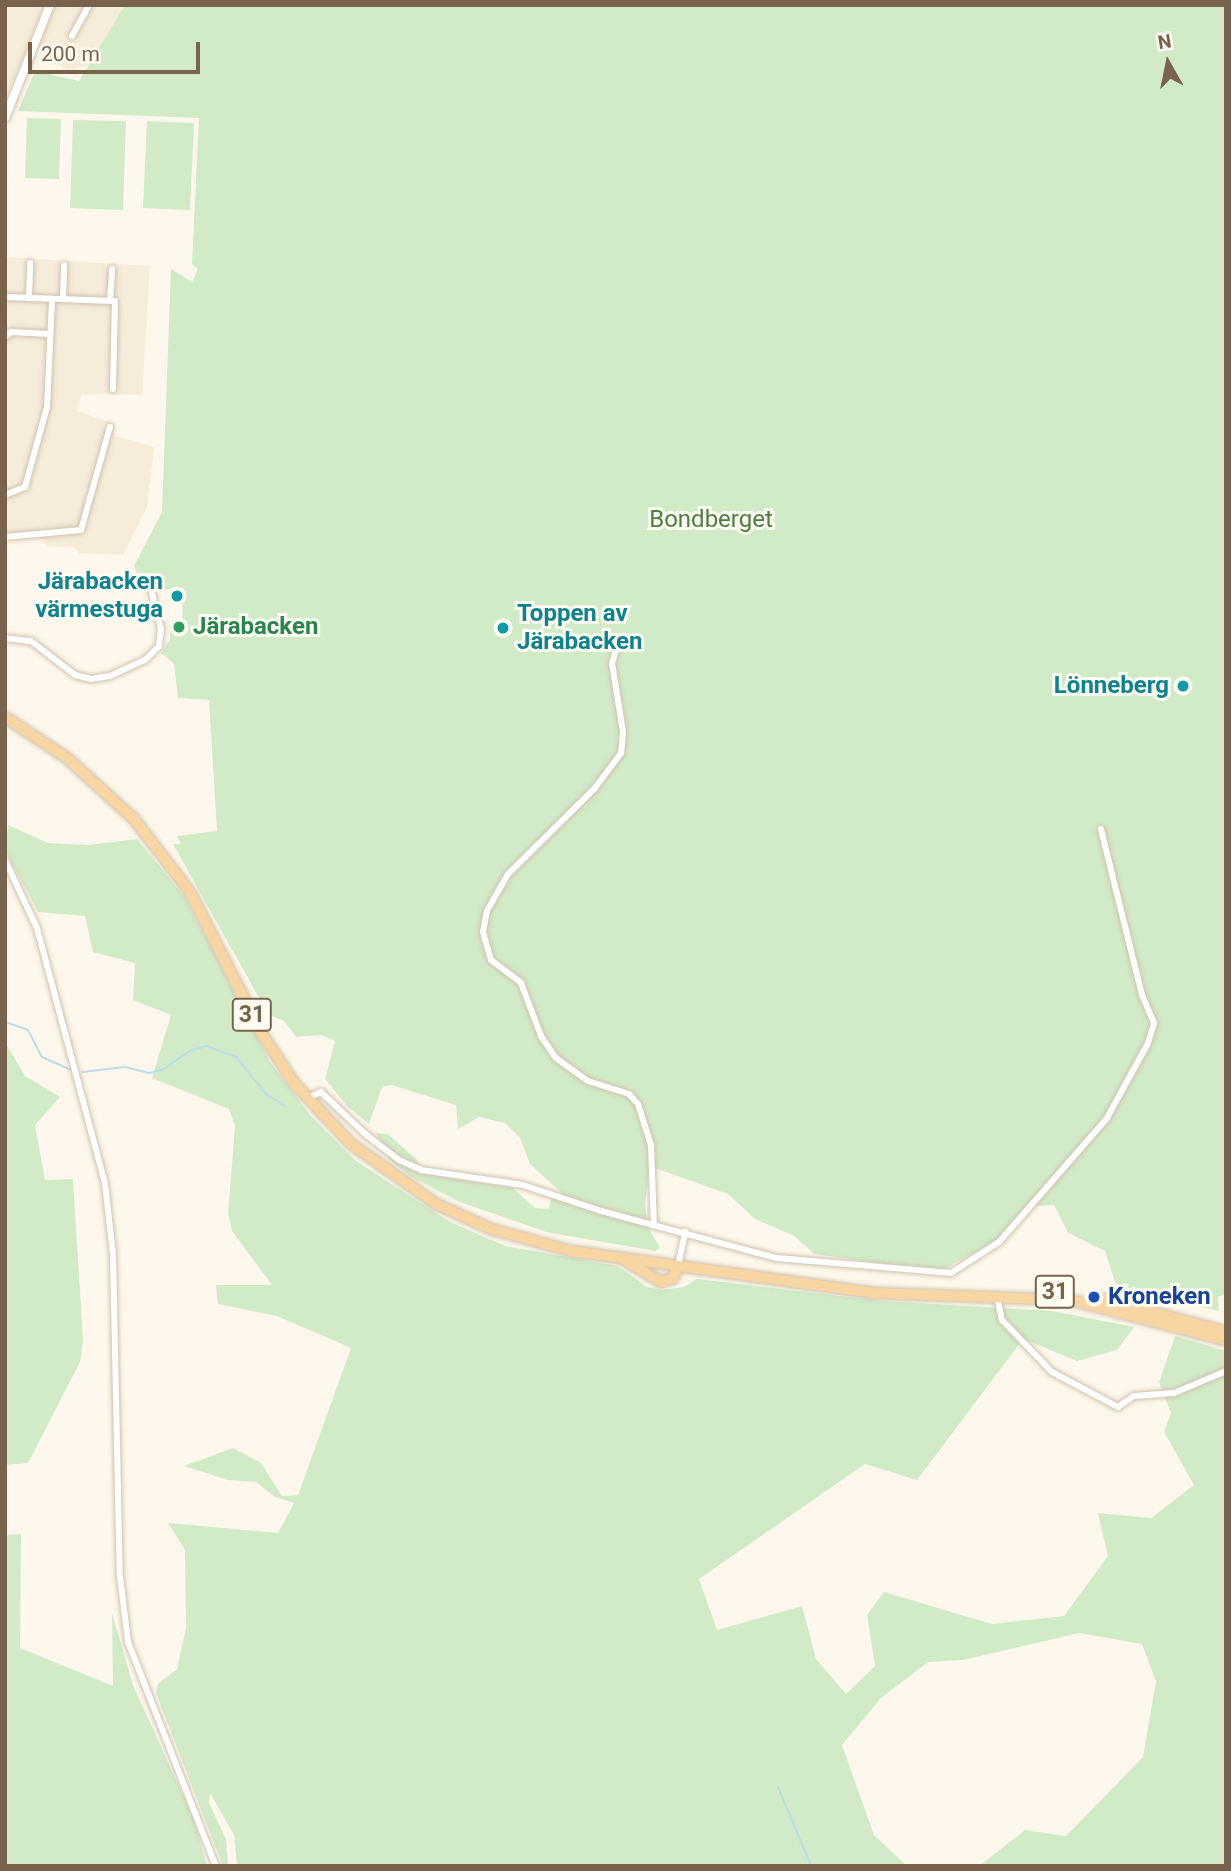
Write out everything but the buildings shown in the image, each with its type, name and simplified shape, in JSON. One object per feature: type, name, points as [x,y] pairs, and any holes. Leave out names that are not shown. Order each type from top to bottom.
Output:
[{"type":"highway","name":"31","points":[[6,713],[101,778],[163,844],[203,903],[266,1030],[312,1096],[379,1160],[459,1209],[554,1242],[879,1294],[1091,1303],[1226,1340]]},
{"type":"highway","name":"31","points":[[6,713],[92,778],[161,850],[200,909],[271,1051],[306,1098],[351,1144],[413,1191],[474,1222],[554,1248],[620,1258],[873,1287],[1072,1293],[1226,1332]]},
{"type":"highway","points":[[620,1258],[661,1282],[673,1278],[678,1263]]},
{"type":"street","points":[[5,118],[50,5]]},
{"type":"street","points":[[72,36],[89,5]]},
{"type":"street","points":[[29,298],[30,263]]},
{"type":"street","points":[[63,299],[64,265]]},
{"type":"street","points":[[110,301],[112,269]]},
{"type":"street","points":[[5,297],[115,302],[113,389]]},
{"type":"street","points":[[5,495],[25,487],[47,407],[52,299]]},
{"type":"street","points":[[5,337],[12,332],[50,334]]},
{"type":"street","points":[[5,537],[81,530],[110,427]]},
{"type":"street","points":[[5,638],[31,641],[75,675],[91,679],[110,676],[145,660],[159,646],[161,629],[151,589]]},
{"type":"street","points":[[616,650],[612,663],[623,732],[621,753],[595,788],[508,874],[487,911],[483,932],[491,960],[521,982],[541,1036],[556,1058],[588,1081],[629,1094],[638,1104],[651,1145],[654,1225]]},
{"type":"street","points":[[312,1096],[321,1092],[364,1133],[410,1166],[523,1185],[654,1225],[777,1258],[926,1274],[951,1273],[999,1242],[1107,1118],[1148,1044],[1154,1023],[1142,995],[1101,829]]},
{"type":"street","points":[[5,860],[37,928],[105,1184],[114,1266],[120,1576],[128,1642],[216,1866]]},
{"type":"street","points":[[678,1263],[685,1233]]},
{"type":"street","points":[[997,1297],[1002,1320],[1052,1372],[1118,1407],[1134,1396],[1174,1393],[1226,1371]]},
{"type":"shaded area","points":[[5,5],[45,5],[5,99]]},
{"type":"shaded area","points":[[56,5],[125,5],[91,65],[67,71],[37,46]]},
{"type":"shaded area","points":[[5,257],[150,266],[142,395],[81,394],[77,411],[114,424],[115,436],[154,447],[147,507],[123,555],[79,553],[74,547],[48,546],[40,537],[5,541]]},
{"type":"green space","name":"Bondberget","points":[[125,5],[1226,5],[1226,1294],[1218,1297],[1219,1311],[1117,1288],[1105,1251],[1068,1233],[1054,1205],[1035,1206],[997,1240],[944,1269],[922,1269],[814,1254],[794,1236],[755,1219],[728,1194],[655,1168],[650,1163],[645,1204],[648,1227],[660,1248],[655,1251],[546,1232],[460,1202],[411,1177],[388,1158],[376,1133],[388,1134],[418,1161],[420,1173],[513,1188],[535,1208],[549,1209],[551,1199],[566,1197],[530,1164],[520,1138],[505,1123],[479,1117],[458,1129],[456,1105],[391,1085],[382,1087],[369,1124],[347,1106],[325,1079],[335,1041],[321,1035],[296,1037],[284,1021],[268,1014],[173,844],[181,844],[177,836],[217,831],[209,700],[178,698],[174,664],[161,653],[170,639],[169,625],[179,629],[182,624],[183,591],[157,588],[139,577],[134,566],[162,512],[171,269],[192,282],[198,269],[192,264],[199,118],[18,111],[35,71],[79,81]]},
{"type":"green space","points":[[27,118],[61,119],[59,179],[25,178]]},
{"type":"green space","points":[[73,120],[126,121],[123,210],[70,208]]},
{"type":"green space","points":[[147,121],[194,123],[190,210],[143,208]]},
{"type":"green space","points":[[8,825],[48,843],[88,845],[137,839],[185,897],[270,1062],[311,1116],[356,1161],[450,1222],[505,1246],[618,1266],[647,1287],[662,1290],[684,1287],[697,1279],[882,1301],[1052,1311],[1134,1327],[1117,1350],[1077,1361],[1023,1339],[917,1480],[865,1464],[699,1579],[717,1630],[802,1606],[816,1659],[846,1694],[875,1666],[867,1615],[884,1592],[992,1624],[1064,1616],[1108,1556],[1098,1513],[1151,1518],[1194,1485],[1164,1432],[1171,1413],[1159,1382],[1175,1336],[1226,1351],[1226,1866],[979,1866],[1025,1830],[1066,1836],[1143,1757],[1156,1681],[1142,1644],[1079,1633],[963,1660],[928,1662],[881,1698],[842,1745],[874,1835],[907,1866],[237,1866],[234,1835],[210,1793],[209,1803],[226,1839],[228,1866],[223,1866],[156,1693],[158,1684],[177,1669],[186,1628],[185,1550],[168,1523],[278,1533],[294,1503],[275,1497],[256,1482],[228,1480],[184,1466],[233,1448],[261,1463],[282,1496],[298,1495],[351,1348],[277,1316],[218,1304],[216,1285],[272,1285],[232,1231],[228,1214],[235,1126],[229,1109],[152,1078],[171,1015],[133,1000],[135,963],[93,952],[85,916],[38,912],[5,850]]},
{"type":"green space","points":[[5,1042],[25,1076],[60,1097],[35,1125],[45,1180],[73,1179],[83,1340],[80,1362],[28,1463],[5,1465]]},
{"type":"green space","points":[[21,1534],[20,1648],[113,1686],[112,1613],[133,1685],[194,1820],[207,1866],[5,1866],[5,1535]]},
{"type":"waterway","points":[[5,1022],[28,1030],[42,1057],[71,1070]]},
{"type":"waterway","points":[[82,1072],[125,1067],[149,1073],[162,1070],[192,1050],[207,1046],[236,1057],[267,1095],[285,1106]]},
{"type":"waterway","points":[[778,1787],[811,1866]]},
{"type":"place","name":"Järabacken värmestuga","points":[[177,596]]},
{"type":"place","name":"Järabacken","points":[[179,627]]},
{"type":"place","name":"Toppen av Järabacken","points":[[503,628]]},
{"type":"place","name":"Lönneberg","points":[[1183,686]]},
{"type":"place","name":"Kroneken","points":[[1094,1297]]}]
